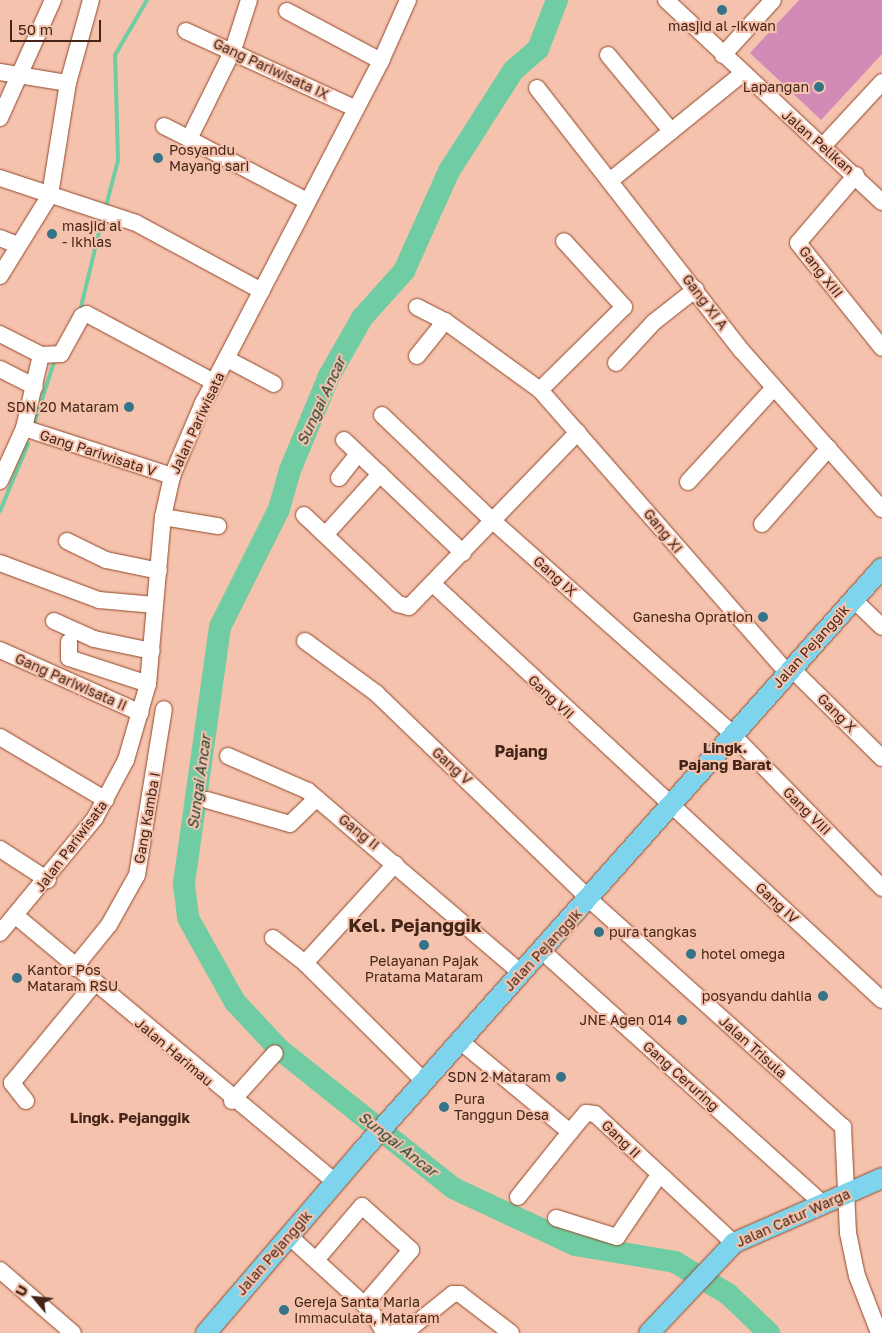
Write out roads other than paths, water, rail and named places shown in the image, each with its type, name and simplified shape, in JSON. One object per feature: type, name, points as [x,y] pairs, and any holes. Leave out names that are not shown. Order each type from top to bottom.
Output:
[{"type":"main road","name":"Jalan Pejanggik","points":[[206,1333],[335,1182],[520,972],[590,900],[732,734],[882,568]]},
{"type":"main road","name":"Jalan Catur Warga","points":[[649,1333],[728,1248],[822,1203],[846,1195],[882,1178]]},
{"type":"street","points":[[0,276],[50,195],[68,83],[91,0]]},
{"type":"street","points":[[189,139],[234,50],[249,0]]},
{"type":"street","name":"Jalan Pariwisata","points":[[0,933],[48,880],[106,800],[141,714],[148,684],[163,517],[172,476],[214,382],[381,61],[408,0]]},
{"type":"street","name":"Jalan Pelikan","points":[[666,0],[742,74],[856,175],[882,202]]},
{"type":"street","points":[[723,55],[773,0]]},
{"type":"street","points":[[0,118],[20,75],[49,1]]},
{"type":"street","points":[[287,11],[381,61]]},
{"type":"street","name":"Gang Pariwisata IX","points":[[186,31],[234,50],[356,110]]},
{"type":"street","points":[[608,55],[671,131]]},
{"type":"street","points":[[0,72],[68,83]]},
{"type":"street","points":[[611,180],[742,74]]},
{"type":"street","points":[[823,146],[882,82]]},
{"type":"street","name":"Gang XI A","points":[[537,88],[773,389],[829,448],[882,509]]},
{"type":"street","points":[[164,126],[307,202]]},
{"type":"street","name":"Gang XIII","points":[[856,175],[798,243],[882,348]]},
{"type":"street","points":[[0,178],[92,211],[116,216],[153,231],[262,291]]},
{"type":"street","points":[[0,238],[17,246]]},
{"type":"street","points":[[540,390],[624,307],[564,241]]},
{"type":"street","points":[[616,363],[654,322],[696,289]]},
{"type":"street","name":"Gang XI","points":[[417,307],[445,321],[540,390],[790,670]]},
{"type":"street","points":[[0,481],[24,428],[35,387],[50,355],[82,316],[87,314],[214,382]]},
{"type":"street","points":[[417,356],[445,321]]},
{"type":"street","points":[[0,334],[50,355]]},
{"type":"street","points":[[227,359],[274,384]]},
{"type":"street","points":[[0,369],[35,387]]},
{"type":"street","points":[[688,482],[773,389]]},
{"type":"street","name":"Gang IX","points":[[382,415],[492,521],[732,734]]},
{"type":"street","name":"Gang Pariwisata V","points":[[24,428],[172,476]]},
{"type":"street","points":[[304,515],[398,604],[408,607],[433,584],[578,432]]},
{"type":"street","points":[[344,440],[463,553]]},
{"type":"street","points":[[762,524],[829,448]]},
{"type":"street","points":[[339,478],[358,454]]},
{"type":"street","points":[[326,534],[380,474]]},
{"type":"street","points":[[163,517],[218,526]]},
{"type":"street","points":[[67,542],[106,560],[158,571]]},
{"type":"street","points":[[0,563],[99,600],[155,605]]},
{"type":"street","name":"Gang VII","points":[[433,584],[671,806]]},
{"type":"street","points":[[853,599],[882,627]]},
{"type":"street","points":[[54,621],[94,639],[152,651]]},
{"type":"street","name":"Gang V","points":[[306,641],[376,693],[590,900]]},
{"type":"street","points":[[69,642],[70,658],[148,684]]},
{"type":"street","name":"Gang Pariwisata II","points":[[0,650],[141,714]]},
{"type":"street","name":"Gang X","points":[[790,670],[882,758]]},
{"type":"street","name":"Gang Kamba I","points":[[74,968],[109,925],[137,875],[164,709]]},
{"type":"street","name":"Gang VIII","points":[[732,734],[882,888]]},
{"type":"street","points":[[0,737],[106,800]]},
{"type":"street","name":"Gang II","points":[[228,756],[289,780],[317,798],[520,972]]},
{"type":"street","points":[[207,800],[290,824],[317,798]]},
{"type":"street","name":"Gang IV","points":[[671,806],[882,1000]]},
{"type":"street","points":[[0,848],[48,880]]},
{"type":"street","points":[[305,962],[395,864]]},
{"type":"street","name":"Jalan Trisula","points":[[590,900],[843,1127],[846,1195],[857,1276],[878,1333]]},
{"type":"street","name":"Jalan Harimau","points":[[16,916],[74,968],[232,1101],[335,1182]]},
{"type":"street","points":[[273,938],[305,962],[424,1081]]},
{"type":"street","name":"Gang Ceruring","points":[[541,950],[822,1203]]},
{"type":"street","points":[[26,1100],[12,1087],[14,1080],[94,984]]},
{"type":"street","points":[[460,1041],[570,1132],[518,1197]]},
{"type":"street","points":[[232,1101],[275,1053]]},
{"type":"street","name":"Gang II","points":[[570,1132],[586,1113],[595,1114],[659,1175],[728,1248]]},
{"type":"street","points":[[556,1218],[617,1237],[659,1175]]},
{"type":"street","points":[[316,1260],[362,1206],[411,1250],[364,1305]]},
{"type":"street","points":[[289,1236],[364,1305],[385,1333]]},
{"type":"street","points":[[0,1270],[73,1333]]},
{"type":"street","points":[[393,1333],[413,1326],[453,1294],[460,1294],[511,1333]]},
{"type":"waterway","points":[[105,210],[118,160],[115,55],[147,0]]},
{"type":"waterway","name":"Sungai Ancar","points":[[557,0],[538,49],[513,71],[449,171],[404,271],[362,318],[329,376],[290,470],[279,509],[220,627],[184,884],[188,918],[235,1002],[279,1049],[453,1188],[575,1245],[675,1262],[728,1294],[769,1333]]},
{"type":"waterway","points":[[80,311],[103,216]]},
{"type":"waterway","points":[[34,424],[55,359]]},
{"type":"waterway","points":[[0,511],[28,444]]},
{"type":"place","name":"masjid al -ikwan","points":[[722,10]]},
{"type":"place","name":"Lapangan","points":[[819,87]]},
{"type":"place","name":"Posyandu Mayang sari","points":[[158,158]]},
{"type":"place","name":"masjid al - Ikhlas","points":[[52,234]]},
{"type":"place","name":"SDN 20 Mataram","points":[[129,407]]},
{"type":"place","name":"Ganesha Opration","points":[[763,617]]},
{"type":"place","name":"pura tangkas","points":[[599,932]]},
{"type":"place","name":"Pelayanan Pajak Pratama Mataram","points":[[424,945]]},
{"type":"place","name":"hotel omega","points":[[691,954]]},
{"type":"place","name":"Kantor Pos Mataram RSU","points":[[17,978]]},
{"type":"place","name":"posyandu dahlia","points":[[823,996]]},
{"type":"place","name":"JNE Agen 014","points":[[682,1020]]},
{"type":"place","name":"SDN 2 Mataram","points":[[561,1077]]},
{"type":"place","name":"Pura Tanggun Desa","points":[[444,1107]]},
{"type":"place","name":"Gereja Santa Maria Immaculata, Mataram","points":[[284,1310]]},
{"type":"district","name":"Pajang","points":[[521,751]]},
{"type":"district","name":"Lingk. Pajang Barat","points":[[725,756]]},
{"type":"district","name":"Kel. Pejanggik","points":[[415,925]]},
{"type":"district","name":"Lingk. Pejanggik","points":[[130,1118]]}]
